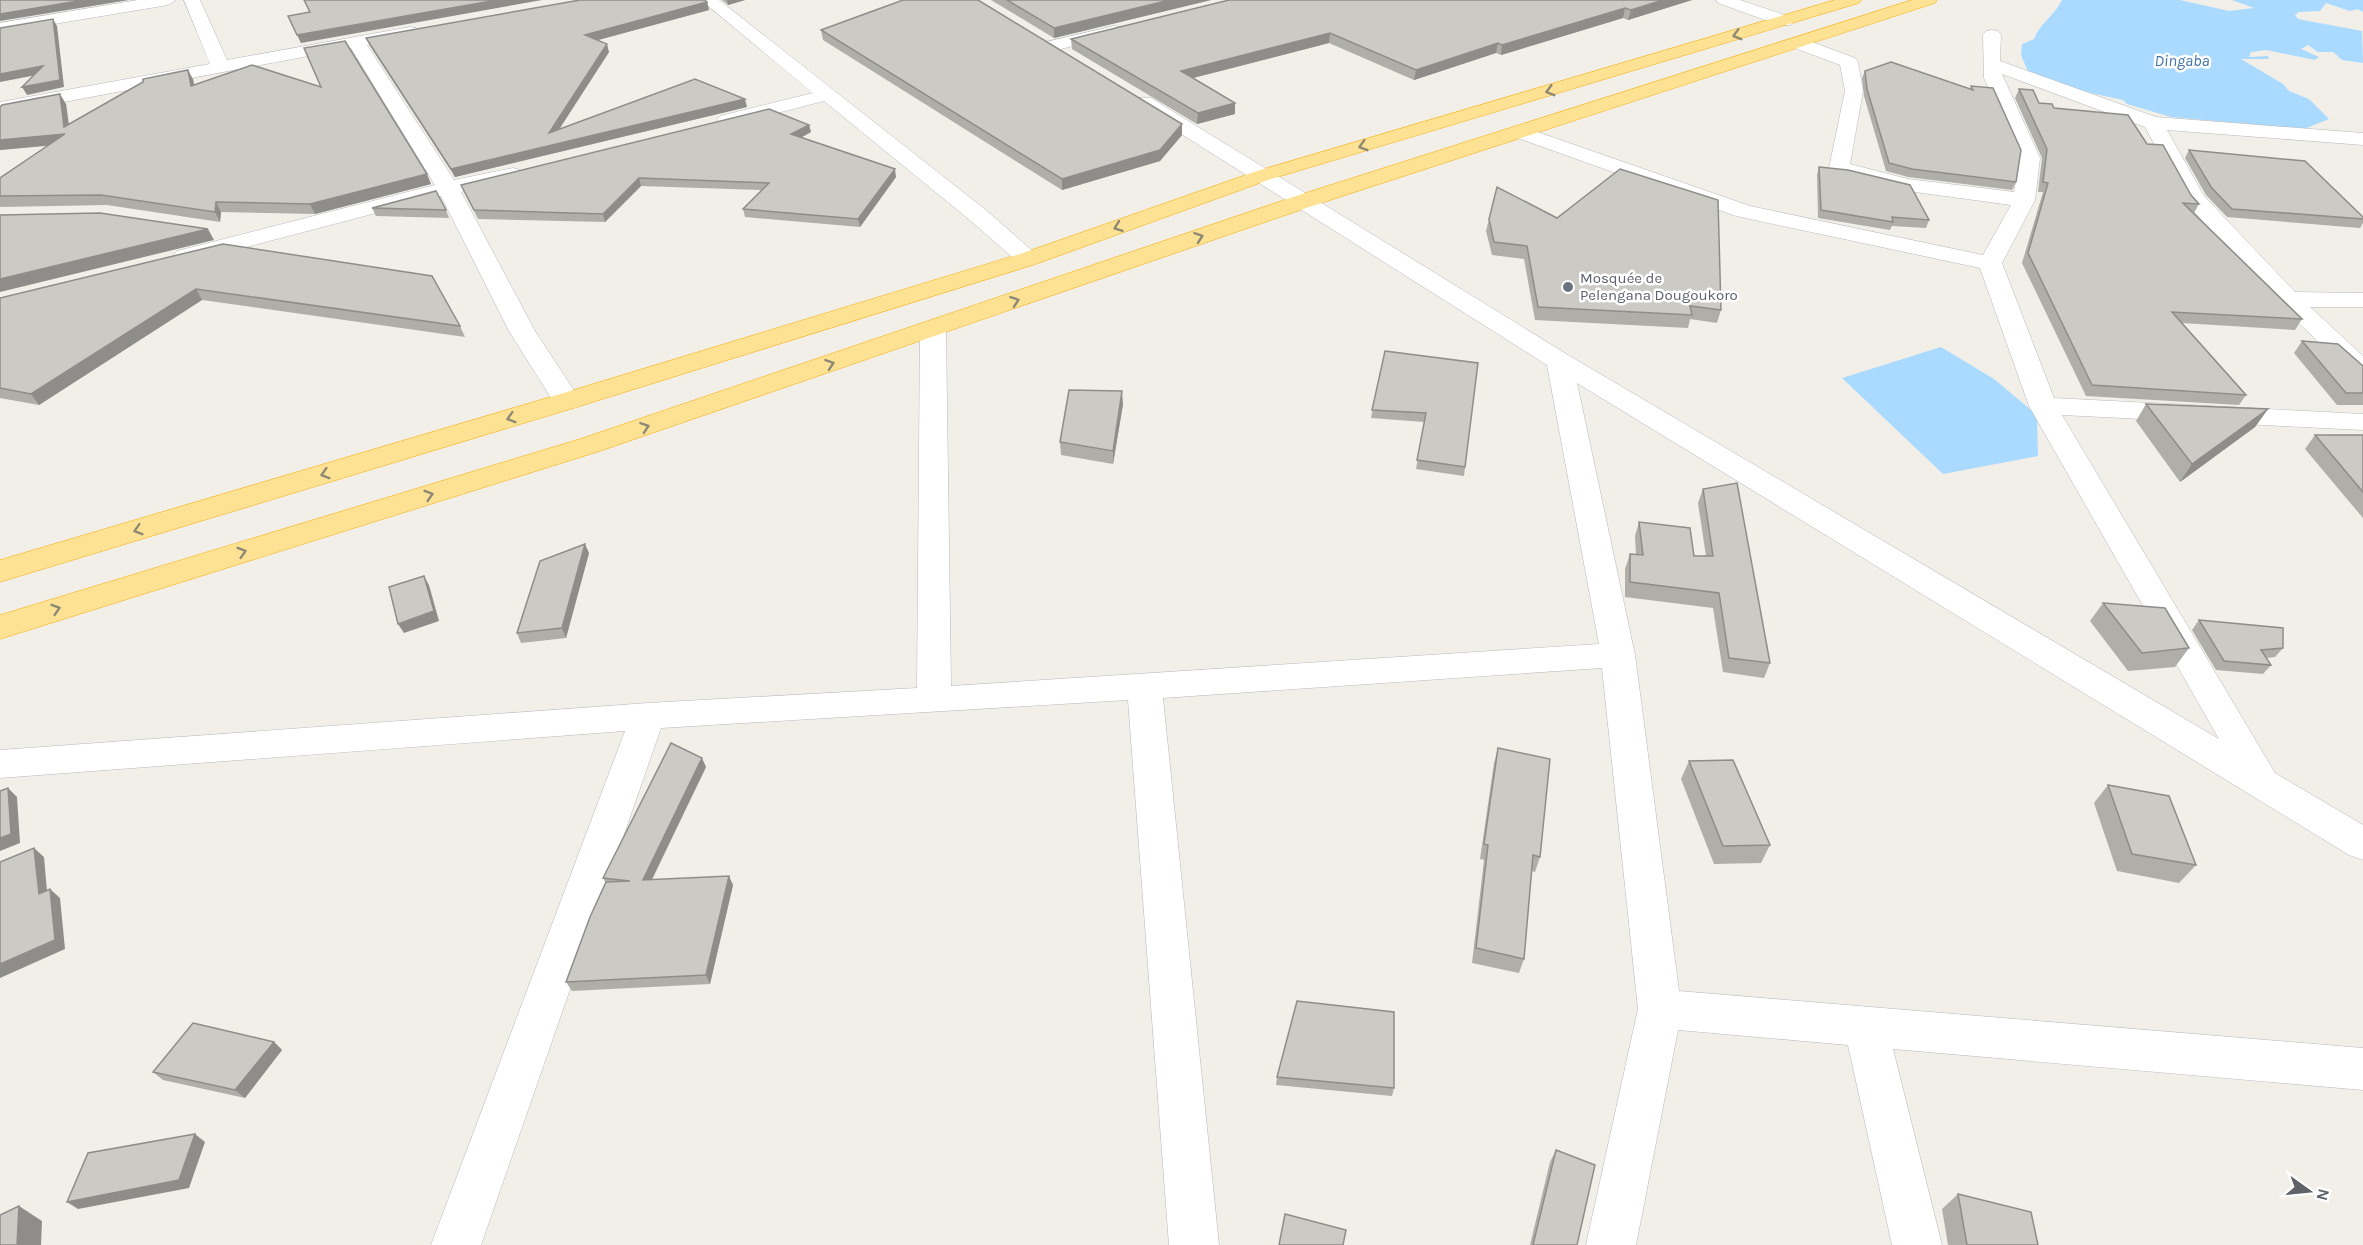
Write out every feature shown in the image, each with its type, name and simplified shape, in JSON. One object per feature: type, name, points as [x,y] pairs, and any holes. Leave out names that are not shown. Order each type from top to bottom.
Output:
[{"type":"highway","points":[[0,571],[567,401],[1028,259],[1264,175],[1853,0]]},
{"type":"highway","points":[[0,627],[590,445],[933,330],[1304,201],[1929,0]]},
{"type":"street","points":[[0,28],[168,0]]},
{"type":"street","points":[[192,0],[220,66]]},
{"type":"street","points":[[710,0],[979,216],[1028,259]]},
{"type":"street","points":[[1724,0],[1785,21]]},
{"type":"street","points":[[1082,65],[1042,41],[1130,27]]},
{"type":"street","points":[[0,108],[432,28]]},
{"type":"street","points":[[1992,35],[1990,64],[1993,78],[2030,158],[2024,200],[1990,263],[2043,406],[2263,783]]},
{"type":"street","points":[[354,42],[448,188],[522,330],[567,401]]},
{"type":"street","points":[[1797,44],[1849,62],[1854,91],[1839,168],[1908,185],[2024,200]]},
{"type":"street","points":[[1990,64],[2153,123],[2363,139]]},
{"type":"street","points":[[1123,89],[1559,361],[2363,844]]},
{"type":"street","points":[[702,127],[827,95]]},
{"type":"street","points":[[2153,123],[2195,199],[2288,298],[2363,370]]},
{"type":"street","points":[[1519,132],[1744,211],[1990,263]]},
{"type":"street","points":[[169,260],[448,188],[531,169]]},
{"type":"street","points":[[201,229],[260,238]]},
{"type":"street","points":[[2288,298],[2363,300]]},
{"type":"street","points":[[933,330],[934,700]]},
{"type":"street","points":[[1559,361],[1618,655],[1660,1009],[1611,1245]]},
{"type":"street","points":[[2043,406],[2363,422]]},
{"type":"street","points":[[0,764],[648,716],[934,700],[1618,655]]},
{"type":"street","points":[[1144,686],[1194,1245]]},
{"type":"street","points":[[456,1245],[648,716]]},
{"type":"street","points":[[1660,1009],[2363,1069]]},
{"type":"street","points":[[1866,1028],[1917,1245]]},
{"type":"water","name":"Dingaba","points":[[2062,0],[2180,0],[2229,11],[2254,8],[2232,0],[2363,0],[2363,12],[2358,9],[2350,11],[2326,3],[2320,11],[2299,12],[2295,15],[2298,19],[2362,31],[2363,63],[2342,60],[2333,52],[2318,52],[2308,45],[2301,49],[2319,57],[2315,60],[2266,50],[2251,52],[2249,57],[2268,56],[2269,59],[2241,59],[2283,84],[2289,91],[2309,99],[2329,119],[2304,129],[2171,117],[2127,104],[2123,100],[2064,86],[2029,74],[2021,55],[2022,44],[2034,39]]},
{"type":"water","points":[[1941,347],[1994,379],[2037,415],[2038,456],[1943,474],[1842,378]]},
{"type":"building","points":[[0,0],[84,0],[0,14]]},
{"type":"building","points":[[304,0],[497,0],[297,35],[288,16],[310,12]]},
{"type":"building","points":[[580,0],[705,0],[707,2],[585,35],[607,44],[549,133],[695,79],[745,99],[451,169],[366,38]]},
{"type":"building","points":[[903,0],[978,0],[1182,124],[1160,150],[1062,179],[821,30]]},
{"type":"building","points":[[1007,0],[1170,0],[1054,28]]},
{"type":"building","points":[[1229,0],[1663,0],[1631,10],[1625,8],[1502,45],[1498,43],[1416,70],[1330,33],[1181,71],[1235,103],[1198,113],[1071,39]]},
{"type":"building","points":[[53,19],[60,80],[22,87],[43,66],[0,74],[0,28]]},
{"type":"building","points":[[345,41],[427,174],[310,204],[216,202],[215,212],[101,195],[0,196],[0,178],[65,134],[0,140],[0,107],[2,105],[60,94],[64,127],[143,82],[143,79],[188,70],[191,86],[252,65],[321,87],[304,48]]},
{"type":"building","points":[[1891,62],[1973,90],[1971,86],[1993,88],[2021,150],[2016,182],[1912,169],[1889,163],[1867,89],[1865,71]]},
{"type":"building","points":[[2019,89],[2033,90],[2039,103],[2052,104],[2054,108],[2128,115],[2147,144],[2163,145],[2191,195],[2199,204],[2183,203],[2302,319],[2172,312],[2246,395],[2092,385],[2028,253],[2048,183],[2043,182],[2047,149]]},
{"type":"building","points":[[769,109],[809,125],[791,134],[895,169],[858,219],[743,209],[769,183],[639,178],[603,214],[474,210],[461,185]]},
{"type":"building","points":[[2189,150],[2305,161],[2363,219],[2232,209],[2211,187]]},
{"type":"building","points":[[1819,167],[1848,170],[1910,185],[1929,220],[1892,217],[1893,222],[1821,210]]},
{"type":"building","points":[[1620,169],[1718,200],[1721,310],[1690,306],[1692,315],[1538,307],[1527,246],[1494,242],[1489,219],[1497,187],[1557,218]]},
{"type":"building","points":[[436,191],[446,210],[372,208]]},
{"type":"building","points":[[100,213],[208,229],[0,279],[0,215]]},
{"type":"building","points":[[223,244],[432,276],[460,326],[196,289],[31,394],[0,388],[0,298]]},
{"type":"building","points":[[2302,341],[2338,344],[2363,366],[2363,393],[2346,393]]},
{"type":"building","points":[[1385,351],[1478,363],[1465,467],[1417,460],[1426,413],[1372,410]]},
{"type":"building","points":[[1069,390],[1122,391],[1113,451],[1060,442]]},
{"type":"building","points":[[2146,404],[2268,409],[2192,464]]},
{"type":"building","points":[[2315,435],[2363,435],[2363,492]]},
{"type":"building","points":[[1737,483],[1770,663],[1729,658],[1719,593],[1630,582],[1630,554],[1643,555],[1639,522],[1690,528],[1694,556],[1713,556],[1703,489]]},
{"type":"building","points":[[585,544],[562,628],[517,633],[540,561]]},
{"type":"building","points":[[424,576],[434,611],[398,624],[389,587]]},
{"type":"building","points":[[2103,603],[2165,608],[2189,648],[2142,653]]},
{"type":"building","points":[[2199,620],[2283,628],[2283,648],[2261,650],[2271,665],[2224,661]]},
{"type":"building","points":[[671,743],[702,758],[643,880],[729,876],[706,975],[566,982],[590,917],[606,882],[630,881],[603,878]]},
{"type":"building","points":[[1498,748],[1550,759],[1540,857],[1533,855],[1524,959],[1476,948],[1488,845],[1484,844]]},
{"type":"building","points":[[1733,760],[1770,845],[1723,846],[1689,761]]},
{"type":"building","points":[[2108,785],[2169,796],[2196,865],[2132,854]]},
{"type":"building","points":[[8,788],[11,834],[0,838],[0,791]]},
{"type":"building","points":[[34,848],[39,894],[50,889],[55,940],[0,964],[0,862]]},
{"type":"building","points":[[1297,1001],[1394,1012],[1394,1088],[1277,1077]]},
{"type":"building","points":[[193,1023],[274,1042],[235,1090],[153,1072]]},
{"type":"building","points":[[195,1134],[179,1180],[67,1202],[88,1153]]},
{"type":"building","points":[[1556,1150],[1595,1165],[1577,1245],[1533,1245]]},
{"type":"building","points":[[1958,1194],[2031,1212],[2038,1245],[1967,1245]]},
{"type":"building","points":[[19,1206],[17,1245],[0,1245],[0,1215]]},
{"type":"building","points":[[1285,1214],[1346,1230],[1343,1245],[1279,1245]]},
{"type":"place","name":"Mosquée de Pelengana Dougoukoro","points":[[1568,287]]}]
